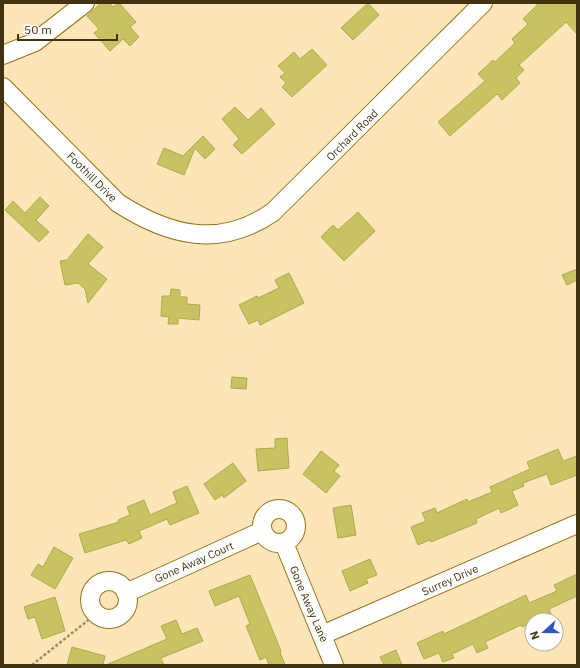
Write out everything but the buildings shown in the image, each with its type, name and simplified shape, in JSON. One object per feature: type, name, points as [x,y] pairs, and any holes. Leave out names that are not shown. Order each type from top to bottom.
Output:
[{"type":"street","points":[[3,55],[35,42],[85,3]]},
{"type":"street","name":"Orchard Road","points":[[201,235],[227,233],[240,230],[262,220],[274,212],[483,3]]},
{"type":"street","name":"Foothill Drive","points":[[3,86],[118,203],[139,216],[156,224],[201,235]]},
{"type":"street","points":[[280,509],[287,511],[292,515],[295,521],[296,528],[294,534],[284,543],[271,542],[262,531],[263,518],[273,510],[280,509]]},
{"type":"street","name":"Surrey Drive","points":[[322,635],[577,524]]},
{"type":"street","name":"Gone Away Court","points":[[126,593],[262,531]]},
{"type":"street","name":"Gone Away Lane","points":[[284,543],[334,665]]},
{"type":"street","points":[[109,581],[122,587],[128,600],[122,613],[116,618],[109,619],[102,618],[96,614],[90,600],[96,587],[109,581]]},
{"type":"path","points":[[32,665],[96,614]]}]
